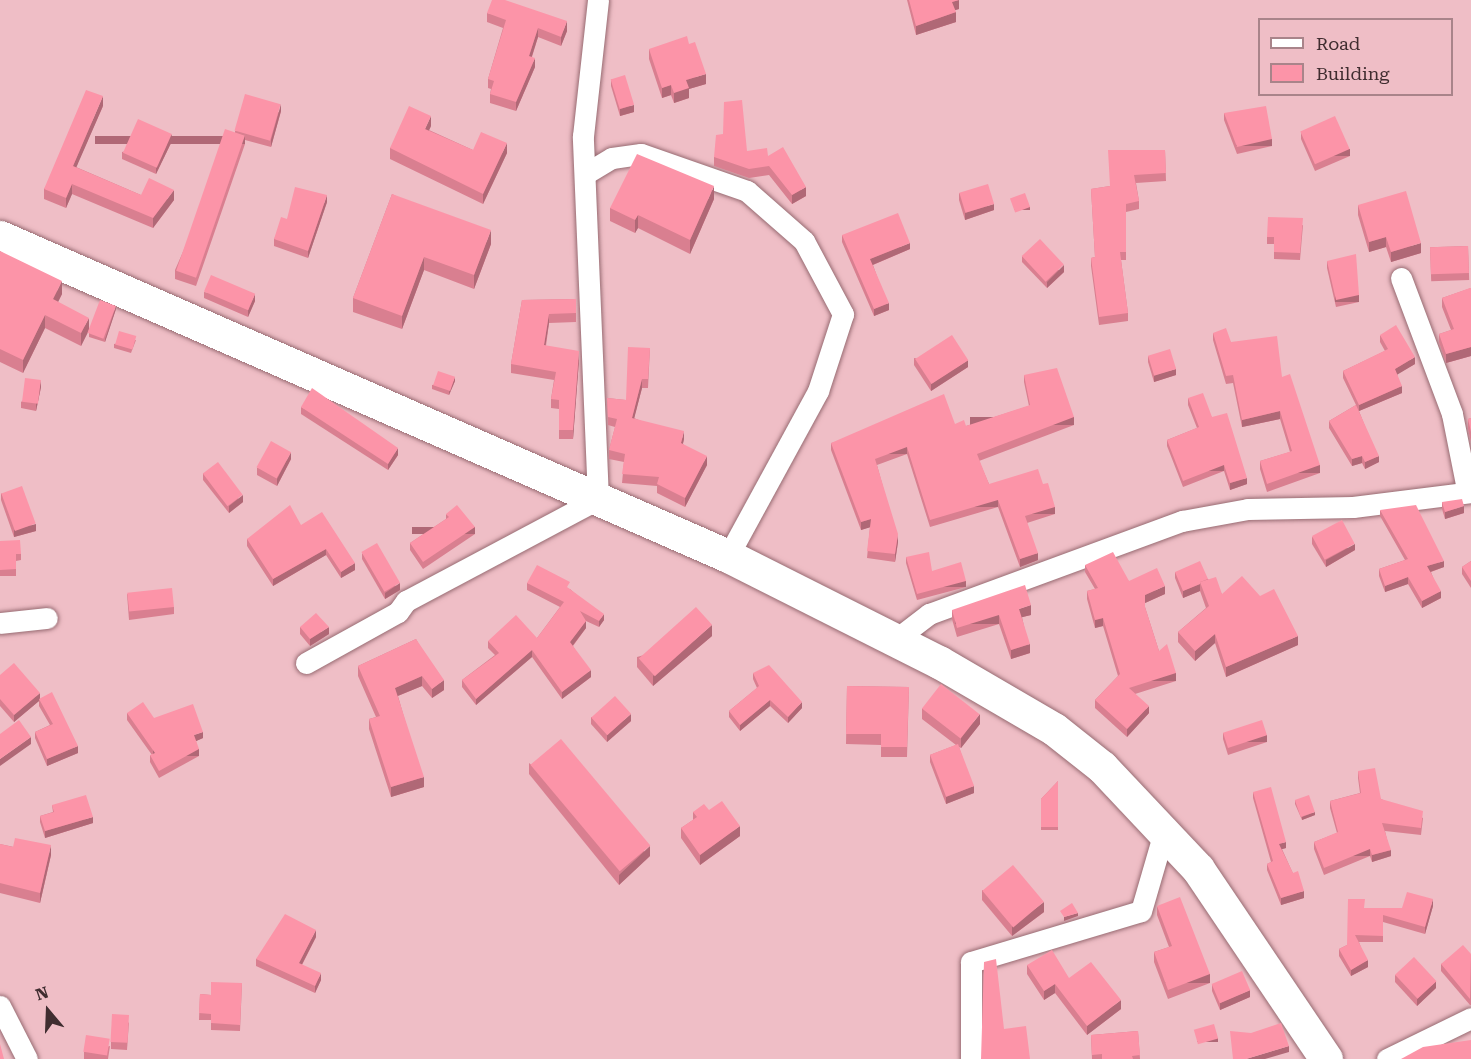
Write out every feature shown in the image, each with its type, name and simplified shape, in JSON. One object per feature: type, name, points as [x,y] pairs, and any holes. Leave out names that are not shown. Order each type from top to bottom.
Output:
[{"type":"main road","points":[[0,218],[96,260],[134,292]]},
{"type":"main road","points":[[0,237],[134,292],[728,556],[895,640],[1054,729],[1102,767],[1164,832],[1215,891],[1326,1059]]},
{"type":"street","points":[[306,663],[398,612],[406,601],[598,498],[583,136],[598,0]]},
{"type":"street","points":[[585,174],[612,158],[641,154],[747,191],[804,241],[843,314],[818,391],[728,556]]},
{"type":"street","points":[[895,640],[903,629],[929,614],[1182,521],[1248,509],[1413,501],[1469,490],[1452,414],[1401,278]]},
{"type":"street","points":[[0,623],[47,618]]},
{"type":"street","points":[[971,1059],[971,962],[1141,911],[1164,832]]},
{"type":"street","points":[[0,1006],[27,1059]]},
{"type":"street","points":[[1387,1059],[1471,1018]]},
{"type":"building","points":[[492,0],[505,0],[567,21],[561,37],[538,28],[529,56],[535,58],[516,102],[490,94],[494,81],[488,79],[506,20],[487,13]]},
{"type":"building","points":[[909,0],[959,0],[952,2],[956,12],[916,26]]},
{"type":"building","points":[[687,36],[689,44],[695,42],[706,74],[686,80],[689,88],[674,93],[671,85],[662,88],[649,49]]},
{"type":"building","points":[[625,75],[634,105],[620,109],[611,79]]},
{"type":"building","points":[[86,90],[103,96],[73,166],[141,195],[149,178],[174,190],[153,218],[72,184],[66,198],[44,189]]},
{"type":"building","points":[[245,94],[281,104],[270,141],[235,131]]},
{"type":"building","points":[[742,100],[747,151],[767,148],[768,156],[783,147],[806,187],[792,195],[769,166],[749,169],[714,157],[716,135],[723,134],[724,102]]},
{"type":"building","points":[[409,106],[431,116],[425,129],[473,150],[481,132],[507,143],[483,194],[390,148]]},
{"type":"building","points":[[1266,106],[1272,139],[1237,147],[1224,113]]},
{"type":"building","points":[[1335,116],[1350,149],[1315,164],[1300,131]]},
{"type":"building","points":[[138,119],[172,134],[157,168],[123,153]]},
{"type":"building","points":[[225,129],[245,136],[196,278],[176,271]]},
{"type":"building","points":[[1108,150],[1165,150],[1166,173],[1134,175],[1139,201],[1126,204],[1126,252],[1120,252],[1128,313],[1099,317],[1091,258],[1095,257],[1091,189],[1110,186]]},
{"type":"building","points":[[637,154],[714,186],[690,240],[638,215],[635,220],[610,208]]},
{"type":"building","points":[[988,184],[994,204],[965,213],[959,193]]},
{"type":"building","points":[[295,187],[327,195],[308,251],[274,239],[281,217],[287,219]]},
{"type":"building","points":[[1406,191],[1421,243],[1391,252],[1386,237],[1369,242],[1358,205]]},
{"type":"building","points":[[1025,193],[1030,207],[1015,213],[1010,198]]},
{"type":"building","points":[[392,194],[491,230],[474,275],[424,257],[402,316],[353,298]]},
{"type":"building","points":[[898,213],[910,243],[870,259],[889,303],[874,309],[842,235]]},
{"type":"building","points":[[1268,217],[1303,218],[1300,253],[1274,252],[1274,237],[1267,237]]},
{"type":"building","points":[[1040,239],[1064,265],[1046,282],[1022,256]]},
{"type":"building","points":[[1468,246],[1469,273],[1431,274],[1430,247]]},
{"type":"building","points":[[0,251],[62,281],[53,299],[89,318],[81,333],[45,315],[23,360],[0,349]]},
{"type":"building","points":[[1356,254],[1359,295],[1336,300],[1327,261]]},
{"type":"building","points":[[211,275],[255,294],[248,310],[204,292]]},
{"type":"building","points":[[1471,288],[1471,347],[1446,354],[1439,334],[1454,329],[1442,298]]},
{"type":"building","points":[[576,299],[576,313],[549,314],[544,345],[579,351],[573,430],[559,430],[559,400],[551,399],[556,372],[511,364],[522,300]]},
{"type":"building","points":[[100,300],[116,306],[103,339],[87,333]]},
{"type":"building","points":[[1396,325],[1415,357],[1395,369],[1402,386],[1359,405],[1343,371],[1388,349],[1380,335]]},
{"type":"building","points":[[1226,328],[1231,342],[1277,336],[1282,377],[1290,374],[1320,465],[1267,484],[1260,461],[1292,451],[1280,411],[1242,420],[1233,375],[1226,376],[1213,333]]},
{"type":"building","points":[[119,331],[136,336],[132,349],[115,344]]},
{"type":"building","points":[[952,335],[968,360],[931,384],[915,359]]},
{"type":"building","points":[[628,347],[650,348],[648,379],[642,379],[632,418],[684,431],[681,443],[707,456],[685,498],[657,484],[659,477],[622,474],[625,454],[609,450],[617,419],[608,417],[607,398],[626,400]]},
{"type":"building","points":[[1170,349],[1176,369],[1154,376],[1148,356]]},
{"type":"building","points":[[1057,368],[1074,417],[977,454],[989,484],[1038,469],[1043,484],[1048,483],[1055,507],[1025,516],[1038,553],[1020,559],[998,500],[930,520],[907,447],[875,459],[898,534],[895,554],[867,551],[871,519],[861,522],[831,443],[944,394],[955,424],[964,420],[966,426],[1030,405],[1024,375]]},
{"type":"building","points":[[438,371],[455,377],[450,391],[433,385]]},
{"type":"building","points":[[25,378],[41,380],[38,404],[22,402]]},
{"type":"building","points":[[312,388],[398,448],[388,464],[301,407]]},
{"type":"building","points":[[1203,393],[1212,417],[1227,413],[1247,478],[1230,483],[1224,465],[1183,481],[1167,440],[1199,427],[1188,398]]},
{"type":"building","points":[[1356,405],[1379,456],[1365,462],[1362,456],[1352,459],[1329,421]]},
{"type":"building","points":[[271,441],[291,452],[277,478],[256,467]]},
{"type":"building","points":[[218,462],[243,495],[228,506],[203,473]]},
{"type":"building","points":[[22,486],[36,524],[15,531],[1,494]]},
{"type":"building","points":[[1462,499],[1464,506],[1445,512],[1442,502]]},
{"type":"building","points":[[290,505],[301,525],[322,512],[355,563],[341,572],[326,549],[273,579],[247,539]]},
{"type":"building","points":[[457,505],[475,527],[423,562],[410,543],[449,517],[446,514]]},
{"type":"building","points":[[1416,505],[1444,561],[1427,566],[1441,591],[1422,601],[1408,577],[1385,586],[1379,569],[1408,559],[1380,510]]},
{"type":"building","points":[[1342,520],[1355,544],[1325,560],[1312,536]]},
{"type":"building","points":[[20,540],[21,554],[16,554],[16,569],[0,570],[0,541]]},
{"type":"building","points":[[377,543],[400,583],[384,592],[361,552]]},
{"type":"building","points":[[929,552],[932,571],[961,562],[966,581],[917,594],[906,557]]},
{"type":"building","points":[[1113,552],[1129,581],[1157,568],[1165,586],[1145,595],[1145,607],[1159,651],[1167,644],[1176,673],[1129,688],[1149,706],[1127,729],[1095,700],[1120,674],[1103,618],[1095,620],[1087,591],[1098,588],[1085,565]]},
{"type":"building","points":[[1200,561],[1208,579],[1183,591],[1175,572]]},
{"type":"building","points":[[1471,561],[1471,581],[1462,567]]},
{"type":"building","points":[[537,565],[570,582],[567,587],[604,614],[599,621],[580,611],[586,621],[570,642],[591,670],[562,692],[532,650],[476,699],[462,680],[499,653],[488,641],[516,615],[537,638],[564,602],[527,583]]},
{"type":"building","points":[[1242,576],[1260,596],[1274,589],[1298,636],[1226,667],[1215,634],[1195,651],[1178,632],[1209,606],[1200,582],[1216,577],[1222,594]]},
{"type":"building","points":[[1025,585],[1031,605],[1019,609],[1030,644],[1011,650],[999,615],[957,628],[952,610]]},
{"type":"building","points":[[172,588],[174,607],[129,612],[127,593]]},
{"type":"building","points":[[696,607],[712,625],[655,676],[639,659]]},
{"type":"building","points":[[316,613],[329,627],[310,639],[300,627]]},
{"type":"building","points":[[416,639],[444,680],[432,689],[422,676],[395,688],[424,777],[391,787],[369,719],[380,716],[358,666]]},
{"type":"building","points":[[14,663],[40,693],[14,715],[0,699],[0,675]]},
{"type":"building","points":[[769,665],[802,702],[788,717],[770,700],[740,725],[729,711],[759,686],[753,673]]},
{"type":"building","points":[[941,684],[980,714],[961,739],[922,708]]},
{"type":"building","points":[[847,686],[909,687],[907,747],[881,747],[881,734],[846,734]]},
{"type":"building","points":[[52,692],[78,746],[47,759],[35,732],[53,724],[39,699]]},
{"type":"building","points":[[615,696],[631,714],[607,735],[591,717]]},
{"type":"building","points":[[143,702],[154,718],[193,704],[203,732],[194,735],[199,749],[159,771],[150,755],[155,753],[127,713]]},
{"type":"building","points":[[19,720],[31,737],[0,759],[0,734]]},
{"type":"building","points":[[1262,720],[1267,735],[1228,748],[1223,733]]},
{"type":"building","points":[[561,739],[650,845],[620,871],[530,765]]},
{"type":"building","points":[[958,744],[974,786],[946,797],[930,755]]},
{"type":"building","points":[[1375,768],[1381,799],[1423,811],[1421,828],[1382,823],[1391,850],[1372,855],[1370,849],[1324,868],[1314,842],[1338,832],[1330,801],[1361,793],[1358,771]]},
{"type":"building","points":[[1058,781],[1058,827],[1041,827],[1041,799]]},
{"type":"building","points":[[1271,787],[1286,842],[1279,844],[1293,873],[1298,871],[1304,891],[1281,898],[1267,864],[1273,861],[1253,792]]},
{"type":"building","points":[[86,795],[93,817],[45,831],[40,816],[54,812],[52,805]]},
{"type":"building","points":[[1309,795],[1315,812],[1301,817],[1295,800]]},
{"type":"building","points":[[722,801],[740,826],[700,855],[681,828],[697,817],[693,812],[704,804],[709,810]]},
{"type":"building","points":[[15,838],[51,845],[40,893],[0,883],[0,844],[13,847]]},
{"type":"building","points":[[1013,865],[1044,902],[1013,927],[982,891]]},
{"type":"building","points":[[1407,892],[1433,899],[1425,927],[1383,915],[1383,936],[1355,935],[1368,960],[1351,970],[1339,949],[1347,945],[1348,899],[1365,899],[1364,908],[1402,908]]},
{"type":"building","points":[[1180,897],[1210,974],[1168,990],[1154,952],[1172,946],[1157,906]]},
{"type":"building","points":[[1072,903],[1078,913],[1064,917],[1060,911]]},
{"type":"building","points":[[285,914],[316,930],[299,963],[321,973],[315,986],[256,959]]},
{"type":"building","points":[[1463,945],[1471,954],[1470,999],[1441,964]]},
{"type":"building","points":[[1052,950],[1069,978],[1091,962],[1121,1000],[1087,1026],[1055,984],[1044,991],[1027,965]]},
{"type":"building","points":[[1414,957],[1437,981],[1417,999],[1395,975]]},
{"type":"building","points":[[996,959],[1004,1029],[1026,1026],[1030,1059],[981,1059],[984,962]]},
{"type":"building","points":[[1242,971],[1250,990],[1220,1003],[1212,984]]},
{"type":"building","points":[[211,982],[242,983],[240,1025],[211,1023],[211,1014],[199,1013],[200,994],[211,995]]},
{"type":"building","points":[[112,1014],[129,1015],[128,1043],[111,1042]]},
{"type":"building","points":[[1281,1023],[1289,1046],[1246,1059],[1233,1059],[1230,1031],[1251,1033]]},
{"type":"building","points":[[1214,1024],[1218,1038],[1198,1044],[1194,1030]]},
{"type":"building","points":[[1138,1031],[1140,1055],[1132,1056],[1133,1059],[1102,1059],[1102,1054],[1092,1055],[1091,1035]]},
{"type":"building","points":[[86,1035],[110,1039],[107,1056],[83,1052]]},
{"type":"building","points":[[1471,1040],[1471,1059],[1401,1059],[1423,1047]]},
{"type":"building","points":[[0,1044],[4,1059],[0,1059]]}]
